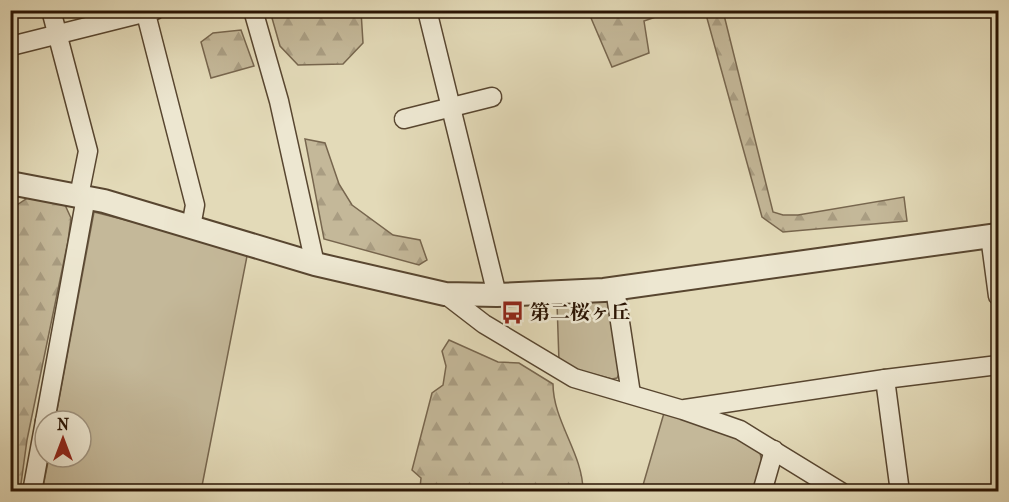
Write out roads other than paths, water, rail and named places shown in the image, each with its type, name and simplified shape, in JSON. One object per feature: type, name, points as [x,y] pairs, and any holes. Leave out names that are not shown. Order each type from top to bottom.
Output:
[{"type":"street","points":[[47,409],[83,197],[88,151],[51,10]]},
{"type":"street","points":[[253,10],[279,101],[315,264]]},
{"type":"street","points":[[427,10],[497,296]]},
{"type":"street","points":[[15,45],[148,11],[195,205],[191,228]]},
{"type":"street","points":[[404,119],[492,97]]},
{"type":"street","points":[[10,183],[83,197],[315,264],[445,294],[497,296],[615,289],[994,236],[999,296]]},
{"type":"street","points":[[615,289],[631,394]]},
{"type":"street","points":[[445,294],[484,324],[573,378],[683,410],[740,430],[841,492]]},
{"type":"street","points":[[683,410],[885,379],[999,365]]},
{"type":"street","points":[[885,379],[900,492]]},
{"type":"street","points":[[762,492],[774,450]]},
{"type":"street","points":[[32,492],[36,469]]},
{"type":"place","name":"第二桜ヶ丘","points":[[512,312]]}]
